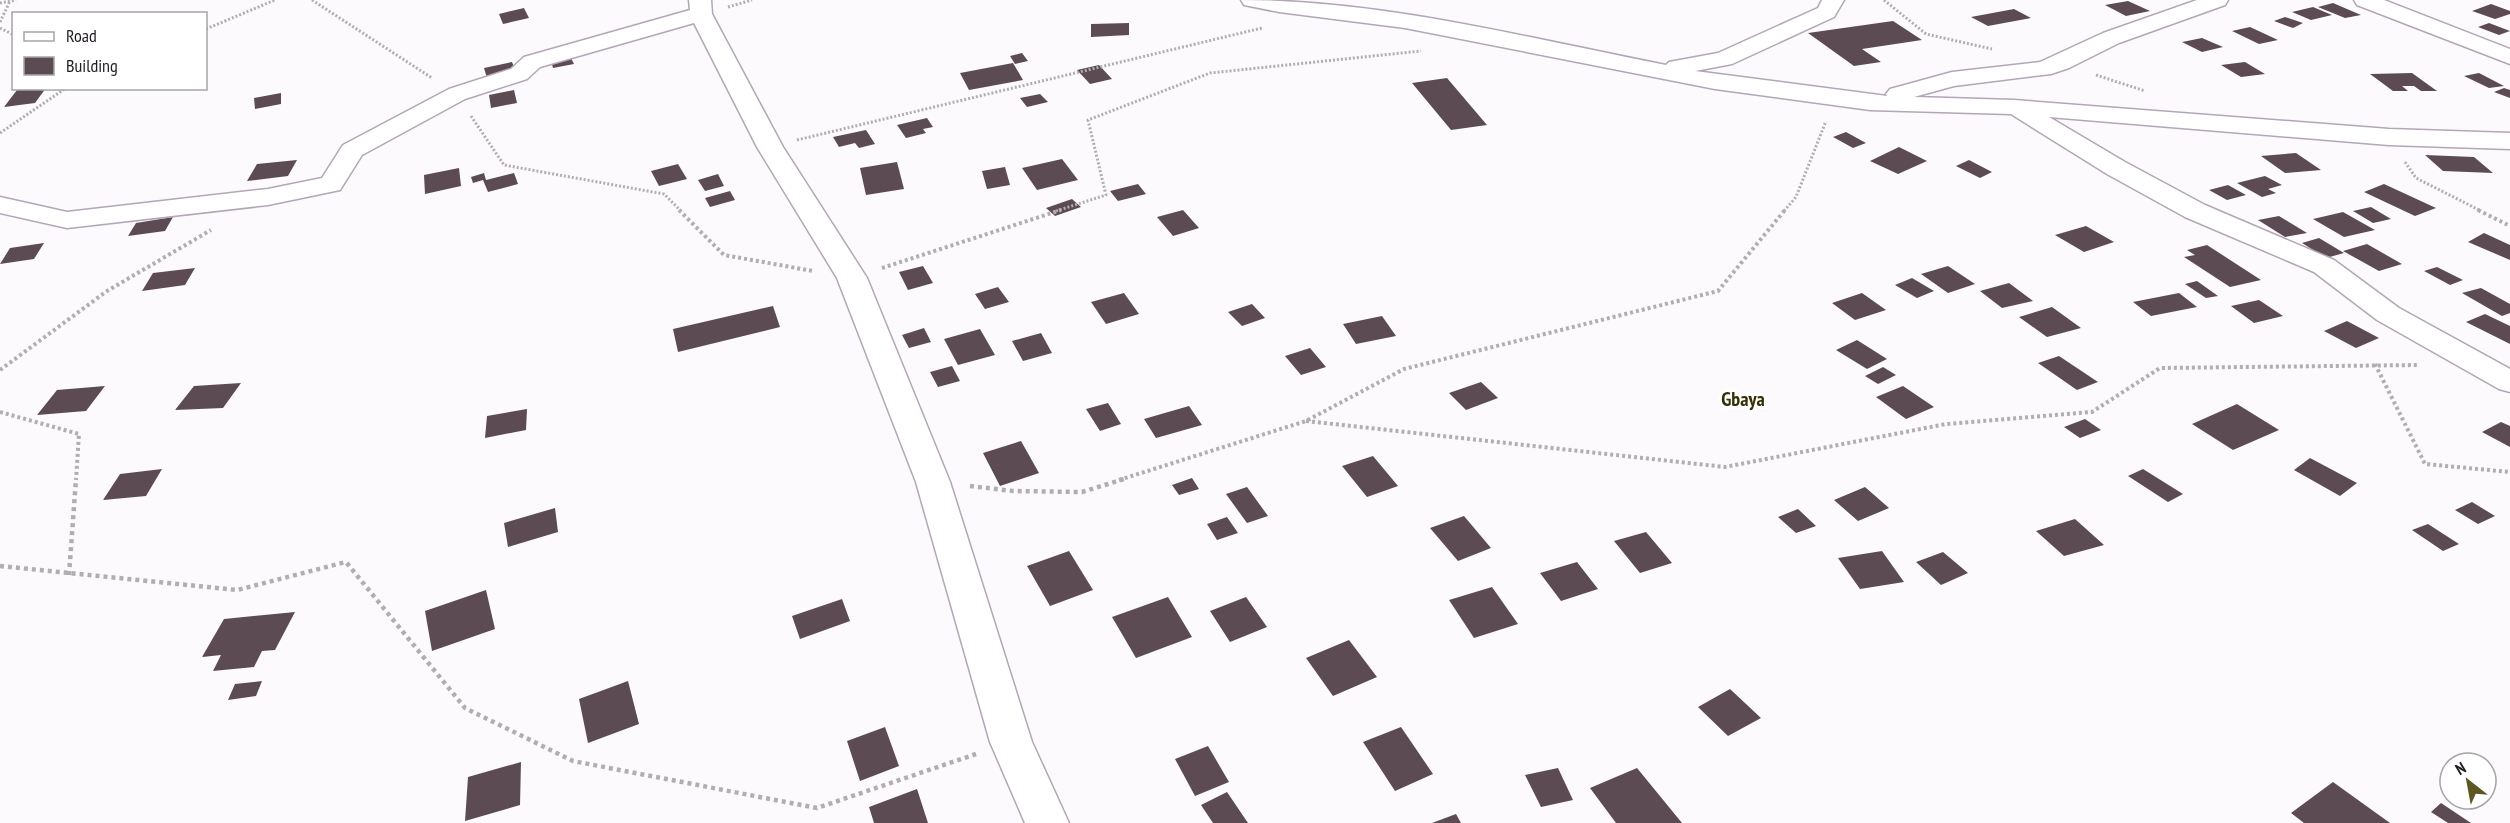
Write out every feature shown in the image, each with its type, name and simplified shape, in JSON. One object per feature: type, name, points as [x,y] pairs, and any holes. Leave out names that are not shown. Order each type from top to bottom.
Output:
[{"type":"street","points":[[1252,0],[1279,6],[1405,21],[1715,81],[1870,103],[2014,107],[2389,137],[2510,141]]},
{"type":"street","points":[[1664,70],[1724,59],[1826,12],[1833,0]]},
{"type":"street","points":[[1870,103],[1953,79],[2043,69],[2061,63],[2111,38],[2217,0]]},
{"type":"street","points":[[2365,0],[2510,57]]},
{"type":"street","points":[[0,205],[67,220],[268,197],[331,184],[352,150],[457,94],[519,74],[532,62],[701,7],[770,147],[852,278],[933,482],[1011,742],[1047,823]]},
{"type":"street","points":[[2014,107],[2116,168],[2195,211],[2324,266],[2388,314],[2510,382]]},
{"type":"path","points":[[0,3],[16,0]]},
{"type":"path","points":[[207,29],[275,0]]},
{"type":"path","points":[[312,0],[457,94],[504,165],[664,195],[724,255],[852,278],[1106,195],[1088,120],[1210,73],[1427,50]]},
{"type":"path","points":[[0,22],[10,1]]},
{"type":"path","points":[[770,147],[1264,27]]},
{"type":"path","points":[[0,133],[63,90]]},
{"type":"path","points":[[933,482],[1013,491],[1082,492],[1306,421],[1404,369],[1718,291],[1796,197],[1828,118],[1870,103]]},
{"type":"path","points":[[2389,137],[2416,178],[2510,226]]},
{"type":"path","points":[[0,370],[107,291],[218,226]]},
{"type":"path","points":[[2375,364],[2425,464],[2510,472]]},
{"type":"path","points":[[1306,421],[1725,467],[1946,424],[2092,412],[2160,368],[2430,365]]},
{"type":"path","points":[[0,412],[79,434],[69,574]]},
{"type":"path","points":[[0,566],[237,590],[346,562],[465,708],[573,761],[817,808],[1011,742]]},
{"type":"building","points":[[2128,1],[2150,11],[2126,16],[2105,5]]},
{"type":"building","points":[[2333,3],[2361,15],[2345,18],[2318,7]]},
{"type":"building","points":[[2491,4],[2510,11],[2510,14],[2495,19],[2472,11]]},
{"type":"building","points":[[2313,7],[2332,15],[2311,20],[2292,12]]},
{"type":"building","points":[[524,8],[529,18],[503,24],[499,14]]},
{"type":"building","points":[[2014,9],[2031,18],[1988,26],[1971,17]]},
{"type":"building","points":[[2285,17],[2303,23],[2293,28],[2274,21]]},
{"type":"building","points":[[1893,21],[1922,40],[1862,49],[1881,62],[1854,66],[1808,33]]},
{"type":"building","points":[[1129,23],[1129,35],[1091,37],[1091,24]]},
{"type":"building","points":[[2489,23],[2510,31],[2499,35],[2478,27]]},
{"type":"building","points":[[2250,27],[2278,40],[2259,44],[2232,31]]},
{"type":"building","points":[[2202,38],[2223,47],[2202,52],[2182,42]]},
{"type":"building","points":[[1022,53],[1028,61],[1015,64],[1010,56]]},
{"type":"building","points":[[571,58],[574,64],[553,68],[551,61]]},
{"type":"building","points":[[512,62],[516,72],[487,78],[484,68]]},
{"type":"building","points":[[2245,62],[2265,74],[2241,77],[2221,65]]},
{"type":"building","points":[[1013,63],[1023,80],[969,90],[960,73]]},
{"type":"building","points":[[1099,65],[1112,79],[1090,84],[1077,70]]},
{"type":"building","points":[[2412,73],[2437,91],[2421,91],[2414,86],[2402,86],[2408,91],[2393,91],[2370,74]]},
{"type":"building","points":[[2479,73],[2504,86],[2489,88],[2464,76]]},
{"type":"building","points":[[1447,78],[1487,125],[1451,130],[1412,83]]},
{"type":"building","points":[[2504,88],[2510,90],[2510,98],[2494,92]]},
{"type":"building","points":[[17,90],[45,90],[35,103],[4,107]]},
{"type":"building","points":[[514,90],[517,103],[491,108],[489,95]]},
{"type":"building","points":[[281,93],[281,104],[255,109],[254,98]]},
{"type":"building","points":[[1040,94],[1048,102],[1027,107],[1020,98]]},
{"type":"building","points":[[927,118],[933,127],[923,129],[926,133],[906,138],[897,125]]},
{"type":"building","points":[[866,130],[875,144],[859,148],[855,143],[839,147],[833,137]]},
{"type":"building","points":[[1846,132],[1866,143],[1853,148],[1833,137]]},
{"type":"building","points":[[1899,147],[1927,161],[1898,174],[1870,161]]},
{"type":"building","points":[[2296,153],[2321,170],[2285,173],[2261,156]]},
{"type":"building","points":[[2425,155],[2474,157],[2493,173],[2443,171]]},
{"type":"building","points":[[1062,159],[1078,180],[1037,190],[1022,168]]},
{"type":"building","points":[[297,160],[288,176],[247,181],[257,164]]},
{"type":"building","points":[[1969,160],[1992,172],[1980,178],[1956,166]]},
{"type":"building","points":[[897,162],[904,189],[866,195],[860,168]]},
{"type":"building","points":[[678,164],[687,179],[659,186],[651,171]]},
{"type":"building","points":[[1005,167],[1010,185],[987,189],[982,171]]},
{"type":"building","points":[[459,168],[461,186],[425,194],[424,175]]},
{"type":"building","points":[[484,173],[486,180],[514,173],[518,184],[488,192],[483,180],[473,183],[471,177]]},
{"type":"building","points":[[718,174],[724,186],[705,191],[698,180]]},
{"type":"building","points":[[2265,176],[2282,185],[2268,189],[2276,193],[2262,197],[2237,183]]},
{"type":"building","points":[[1138,184],[1146,194],[1118,201],[1110,191]]},
{"type":"building","points":[[2384,184],[2436,208],[2415,216],[2364,192]]},
{"type":"building","points":[[2228,185],[2246,195],[2227,200],[2209,190]]},
{"type":"building","points":[[730,191],[735,200],[710,207],[705,198]]},
{"type":"building","points":[[1072,199],[1081,207],[1055,216],[1046,208]]},
{"type":"building","points":[[2371,207],[2391,219],[2373,223],[2353,211]]},
{"type":"building","points":[[1183,210],[1199,228],[1173,236],[1157,217]]},
{"type":"building","points":[[2343,212],[2375,230],[2344,237],[2313,219]]},
{"type":"building","points":[[2279,216],[2307,233],[2285,237],[2258,220]]},
{"type":"building","points":[[173,217],[165,231],[128,236],[136,223]]},
{"type":"building","points":[[2086,226],[2114,242],[2084,252],[2055,235]]},
{"type":"building","points":[[2484,233],[2510,245],[2510,260],[2468,242]]},
{"type":"building","points":[[2319,238],[2344,253],[2326,258],[2302,243]]},
{"type":"building","points":[[44,243],[34,259],[0,264],[10,248]]},
{"type":"building","points":[[2367,244],[2402,264],[2379,271],[2343,251]]},
{"type":"building","points":[[2207,245],[2261,280],[2230,287],[2184,257],[2195,255],[2187,250]]},
{"type":"building","points":[[923,266],[933,283],[908,290],[899,272]]},
{"type":"building","points":[[1948,266],[1975,284],[1948,293],[1921,274]]},
{"type":"building","points":[[2437,267],[2463,280],[2450,285],[2424,271]]},
{"type":"building","points":[[195,268],[185,285],[142,291],[153,273]]},
{"type":"building","points":[[1912,278],[1934,291],[1917,298],[1895,285]]},
{"type":"building","points":[[2197,281],[2218,296],[2206,298],[2185,284]]},
{"type":"building","points":[[2009,283],[2033,301],[2002,308],[1980,291]]},
{"type":"building","points":[[998,287],[1009,302],[985,309],[975,294]]},
{"type":"building","points":[[2481,288],[2510,304],[2510,313],[2502,316],[2462,293]]},
{"type":"building","points":[[1124,293],[1139,314],[1106,324],[1091,302]]},
{"type":"building","points":[[1862,293],[1886,310],[1855,320],[1832,303]]},
{"type":"building","points":[[2179,293],[2197,307],[2151,316],[2133,302]]},
{"type":"building","points":[[2259,300],[2283,316],[2254,323],[2231,306]]},
{"type":"building","points":[[1252,304],[1265,318],[1242,326],[1228,312]]},
{"type":"building","points":[[773,306],[780,327],[678,352],[673,329]]},
{"type":"building","points":[[2052,307],[2081,328],[2047,337],[2019,317]]},
{"type":"building","points":[[2485,314],[2510,326],[2510,344],[2466,322]]},
{"type":"building","points":[[1382,316],[1396,336],[1356,344],[1343,324]]},
{"type":"building","points":[[2347,321],[2379,338],[2356,348],[2324,331]]},
{"type":"building","points":[[924,328],[931,342],[909,348],[902,335]]},
{"type":"building","points":[[980,329],[995,355],[958,365],[944,339]]},
{"type":"building","points":[[1041,333],[1052,353],[1023,361],[1012,341]]},
{"type":"building","points":[[1857,340],[1887,359],[1867,369],[1836,350]]},
{"type":"building","points":[[1310,348],[1326,367],[1301,375],[1285,356]]},
{"type":"building","points":[[2059,356],[2098,382],[2077,390],[2038,363]]},
{"type":"building","points":[[952,366],[960,381],[938,387],[930,372]]},
{"type":"building","points":[[1883,367],[1896,375],[1878,384],[1865,376]]},
{"type":"building","points":[[1481,382],[1498,398],[1466,410],[1449,393]]},
{"type":"building","points":[[241,383],[223,408],[175,410],[194,386]]},
{"type":"building","points":[[105,386],[86,411],[37,415],[57,390]]},
{"type":"building","points":[[1903,386],[1934,407],[1906,419],[1876,397]]},
{"type":"building","points":[[1108,403],[1121,424],[1100,431],[1086,409]]},
{"type":"building","points":[[2237,404],[2279,430],[2233,450],[2192,424]]},
{"type":"building","points":[[1189,406],[1202,425],[1156,438],[1144,419]]},
{"type":"building","points":[[527,409],[526,430],[485,438],[487,416]]},
{"type":"building","points":[[2085,419],[2101,430],[2080,438],[2064,427]]},
{"type":"building","points":[[2501,422],[2510,426],[2510,447],[2482,432]]},
{"type":"building","points":[[1021,441],[1039,473],[1000,486],[983,453]]},
{"type":"building","points":[[1373,456],[1398,486],[1367,497],[1342,466]]},
{"type":"building","points":[[2310,458],[2357,483],[2340,496],[2294,470]]},
{"type":"building","points":[[162,469],[146,496],[103,500],[120,474]]},
{"type":"building","points":[[2143,469],[2183,494],[2168,502],[2128,476]]},
{"type":"building","points":[[1192,478],[1199,489],[1179,495],[1172,485]]},
{"type":"building","points":[[1247,487],[1268,516],[1247,523],[1226,494]]},
{"type":"building","points":[[1865,487],[1889,508],[1858,521],[1834,500]]},
{"type":"building","points":[[2472,502],[2495,516],[2478,524],[2455,510]]},
{"type":"building","points":[[555,508],[558,532],[508,547],[504,523]]},
{"type":"building","points":[[1798,509],[1816,526],[1796,533],[1778,517]]},
{"type":"building","points":[[1464,516],[1491,548],[1458,561],[1430,528]]},
{"type":"building","points":[[1227,517],[1238,533],[1217,540],[1207,524]]},
{"type":"building","points":[[2075,519],[2104,545],[2064,556],[2036,531]]},
{"type":"building","points":[[2428,524],[2459,544],[2443,551],[2412,530]]},
{"type":"building","points":[[1646,532],[1672,563],[1640,573],[1614,541]]},
{"type":"building","points":[[1069,551],[1093,590],[1050,606],[1027,566]]},
{"type":"building","points":[[1882,551],[1904,582],[1860,589],[1838,558]]},
{"type":"building","points":[[1943,552],[1968,573],[1941,585],[1916,562]]},
{"type":"building","points":[[1577,562],[1598,589],[1561,601],[1540,573]]},
{"type":"building","points":[[1492,587],[1518,624],[1474,638],[1449,600]]},
{"type":"building","points":[[486,590],[495,629],[432,651],[425,611]]},
{"type":"building","points":[[1168,597],[1192,637],[1136,658],[1112,617]]},
{"type":"building","points":[[1246,597],[1267,627],[1230,642],[1210,611]]},
{"type":"building","points":[[842,599],[850,621],[800,639],[792,616]]},
{"type":"building","points":[[295,612],[275,650],[262,651],[254,667],[213,671],[221,655],[202,657],[224,619]]},
{"type":"building","points":[[1349,640],[1377,677],[1333,696],[1306,658]]},
{"type":"building","points":[[262,681],[256,696],[228,700],[235,684]]},
{"type":"building","points":[[628,681],[639,724],[588,743],[579,699]]},
{"type":"building","points":[[1730,689],[1761,718],[1728,736],[1698,707]]},
{"type":"building","points":[[885,727],[899,766],[860,781],[847,741]]},
{"type":"building","points":[[1401,727],[1433,774],[1395,791],[1363,742]]},
{"type":"building","points":[[1208,746],[1229,782],[1195,796],[1175,759]]},
{"type":"building","points":[[521,762],[520,805],[465,821],[468,777]]},
{"type":"building","points":[[1558,768],[1573,800],[1541,807],[1525,775]]},
{"type":"building","points":[[1637,768],[1682,823],[1616,823],[1590,788]]},
{"type":"building","points":[[2333,782],[2390,823],[2304,823],[2291,813]]},
{"type":"building","points":[[917,789],[928,823],[874,823],[869,807]]},
{"type":"building","points":[[1227,792],[1248,823],[1213,823],[1201,805]]},
{"type":"building","points":[[2438,806],[2438,811],[2453,811],[2471,823],[2448,823],[2431,812]]},
{"type":"building","points":[[1456,814],[1461,823],[1432,823]]},
{"type":"district","name":"Gbaya","points":[[1743,399]]}]
